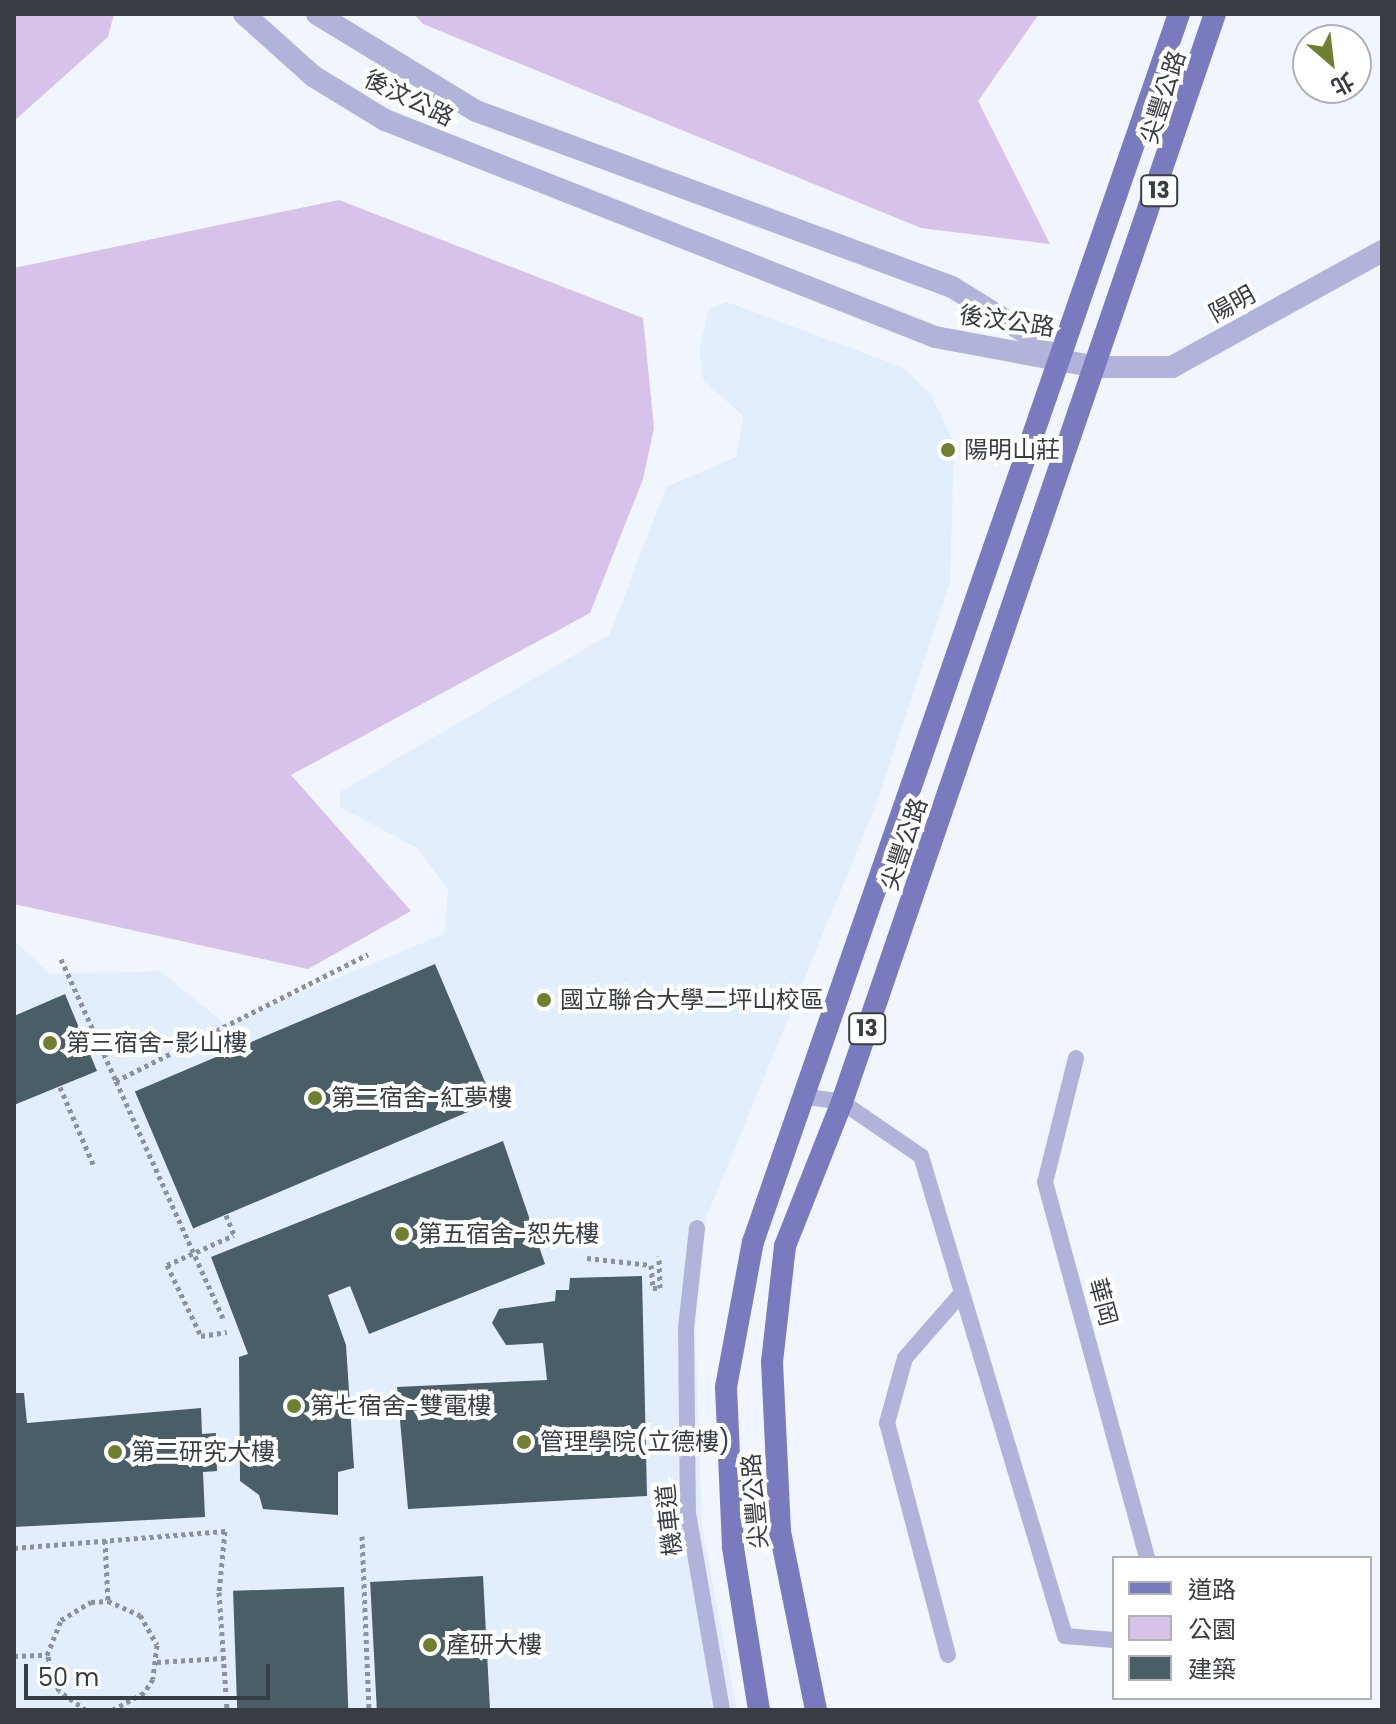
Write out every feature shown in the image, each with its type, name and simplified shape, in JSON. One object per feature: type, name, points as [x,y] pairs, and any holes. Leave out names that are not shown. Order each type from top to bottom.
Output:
[{"type":"main road","name":"尖豐公路","points":[[759,1710],[733,1547],[726,1387],[753,1242],[808,1097],[1179,14]]},
{"type":"main road","name":"尖豐公路","points":[[816,1710],[780,1531],[772,1362],[785,1246],[842,1102],[1097,367],[1215,14]]},
{"type":"street","name":"後汶公路","points":[[244,14],[313,76],[385,120],[935,337],[1063,356]]},
{"type":"street","name":"後汶公路","points":[[317,14],[476,111],[952,287],[1063,356]]},
{"type":"street","name":"陽明","points":[[1063,356],[1097,367],[1172,367],[1382,251]]},
{"type":"lane","name":"華岡","points":[[1076,1058],[1045,1182],[1146,1556]]},
{"type":"lane","points":[[808,1097],[842,1102],[921,1156],[960,1295],[1065,1636],[1112,1640]]},
{"type":"lane","name":"機車道","points":[[697,1228],[686,1328],[688,1513],[722,1710]]},
{"type":"lane","points":[[948,1655],[887,1423],[905,1358],[960,1295]]},
{"type":"path","points":[[116,1081],[368,954]]},
{"type":"path","points":[[61,959],[223,1318]]},
{"type":"path","points":[[60,1087],[93,1164]]},
{"type":"path","points":[[226,1215],[234,1235],[167,1265],[201,1336],[227,1332]]},
{"type":"path","points":[[587,1258],[651,1265],[653,1288],[660,1288],[659,1256]]},
{"type":"path","points":[[14,1548],[225,1531],[224,1658],[227,1710]]},
{"type":"path","points":[[362,1536],[369,1710]]},
{"type":"path","points":[[105,1540],[108,1601]]},
{"type":"path","points":[[86,1710],[59,1691],[47,1655],[61,1620],[91,1602],[108,1601],[140,1615],[157,1662],[144,1693],[112,1710]]},
{"type":"path","points":[[14,1656],[47,1655]]},
{"type":"path","points":[[157,1662],[224,1658]]},
{"type":"shaded area","name":"國立聯合大學二坪山校區","points":[[727,302],[904,368],[933,398],[954,444],[950,583],[876,805],[707,1216],[695,1328],[702,1527],[737,1710],[14,1710],[14,940],[50,974],[160,971],[225,1024],[444,934],[448,890],[417,848],[340,807],[340,792],[610,634],[666,487],[736,457],[743,416],[703,380],[699,350],[709,309]]},
{"type":"green space","points":[[14,14],[114,14],[108,37],[14,121]]},
{"type":"green space","points":[[414,14],[1039,14],[978,101],[1050,244],[921,228],[423,24]]},
{"type":"green space","points":[[339,200],[643,318],[654,428],[643,479],[590,613],[291,775],[411,911],[308,969],[14,904],[14,268]]},
{"type":"building","name":"第二宿舍-紅夢樓","points":[[435,964],[493,1101],[193,1229],[135,1091]]},
{"type":"building","name":"第三宿舍-影山樓","points":[[65,994],[97,1071],[14,1105],[14,1016]]},
{"type":"building","name":"第五宿舍-恕先樓","points":[[503,1141],[545,1264],[369,1334],[350,1286],[328,1295],[346,1345],[354,1468],[338,1472],[338,1515],[263,1509],[259,1495],[240,1481],[239,1357],[248,1354],[211,1257]]},
{"type":"building","name":"管理學院(立德樓)","points":[[642,1276],[647,1496],[408,1509],[397,1387],[547,1380],[543,1343],[506,1345],[492,1323],[499,1309],[555,1301],[556,1290],[569,1290],[570,1278]]},
{"type":"building","name":"第二研究大樓","points":[[14,1393],[24,1393],[27,1423],[201,1408],[202,1434],[216,1433],[217,1471],[203,1472],[205,1517],[14,1527]]},
{"type":"building","name":"產研大樓","points":[[483,1576],[490,1710],[377,1710],[370,1582]]},
{"type":"building","points":[[344,1587],[348,1710],[237,1710],[233,1591]]},
{"type":"place","name":"陽明山莊","points":[[948,450]]},
{"type":"place","name":"國立聯合大學二坪山校區","points":[[544,1000]]},
{"type":"place","name":"第三宿舍-影山樓","points":[[50,1043]]},
{"type":"place","name":"第二宿舍-紅夢樓","points":[[315,1098]]},
{"type":"place","name":"第五宿舍-恕先樓","points":[[402,1234]]},
{"type":"place","name":"第七宿舍-雙電樓","points":[[294,1406]]},
{"type":"place","name":"管理學院(立德樓)","points":[[524,1442]]},
{"type":"place","name":"第二研究大樓","points":[[115,1452]]},
{"type":"place","name":"產研大樓","points":[[430,1645]]}]
